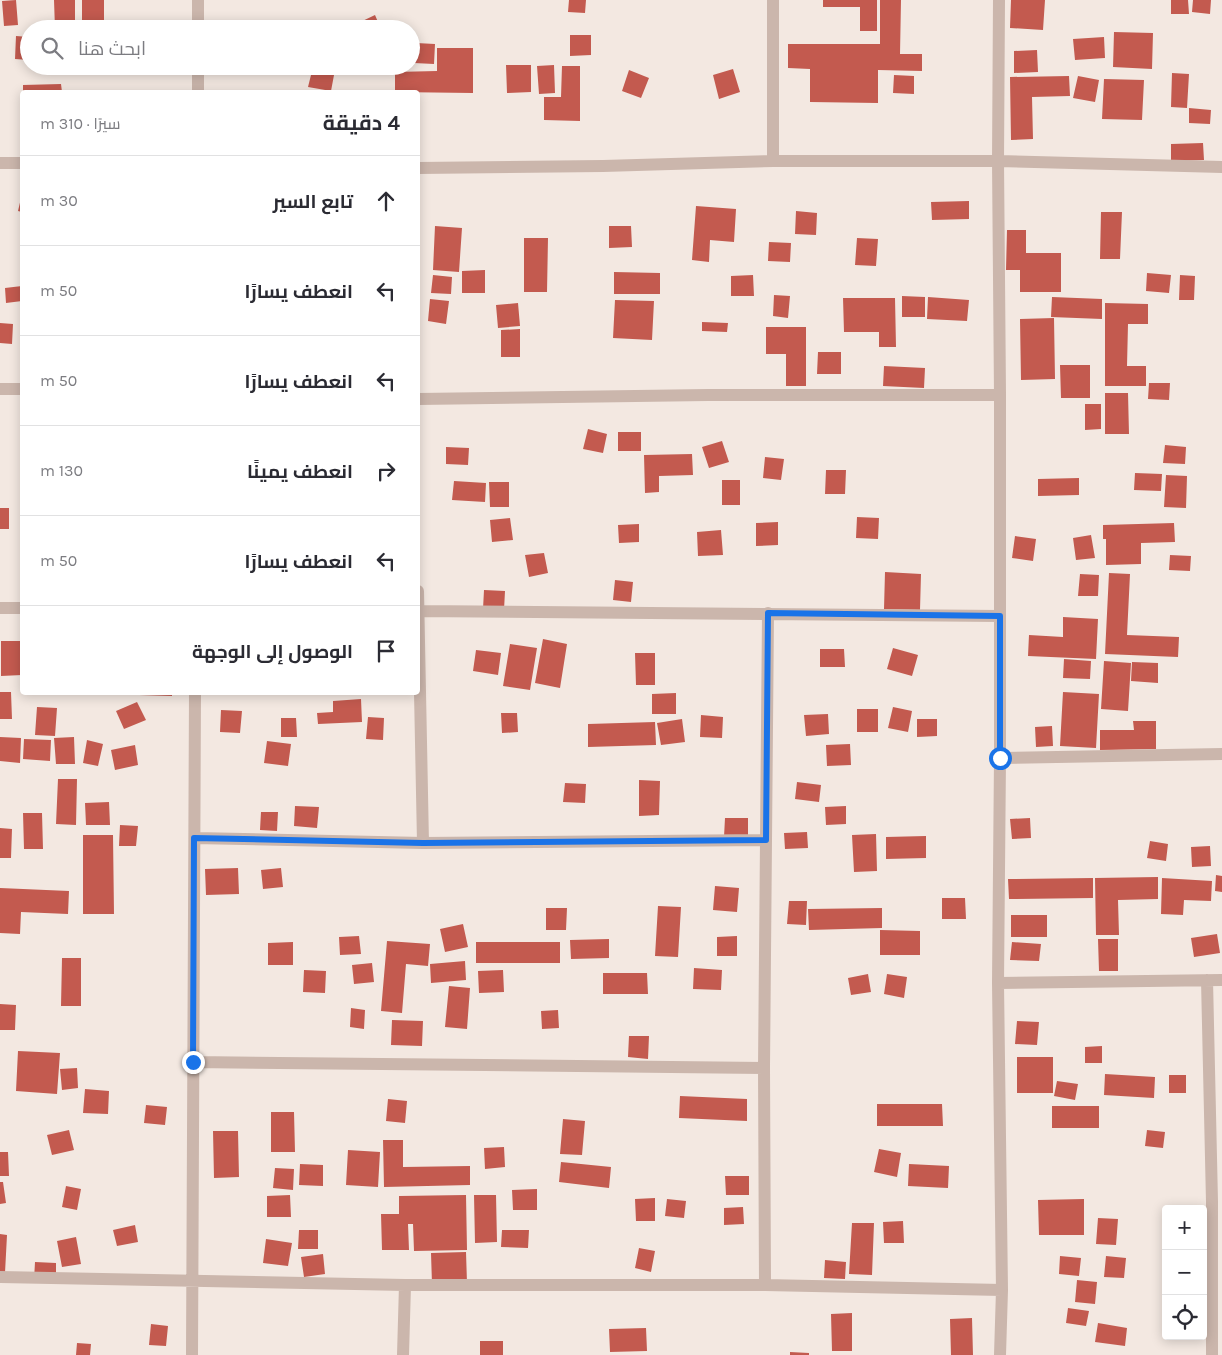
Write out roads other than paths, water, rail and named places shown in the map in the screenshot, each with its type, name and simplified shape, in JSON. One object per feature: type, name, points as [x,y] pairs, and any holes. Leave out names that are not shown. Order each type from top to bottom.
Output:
[{"type":"street","points":[[198,0],[198,20]]},
{"type":"street","points":[[773,0],[774,161]]},
{"type":"street","points":[[999,0],[1000,758],[998,983],[1002,1290],[1000,1355]]},
{"type":"street","points":[[198,75],[198,90]]},
{"type":"street","points":[[420,168],[603,166],[774,161],[998,161],[1222,166]]},
{"type":"street","points":[[0,163],[20,163]]},
{"type":"street","points":[[0,389],[20,389]]},
{"type":"street","points":[[420,399],[708,395],[1000,395]]},
{"type":"street","points":[[0,608],[20,608]]},
{"type":"street","points":[[420,611],[1000,616]]},
{"type":"street","points":[[766,1285],[764,1068],[768,613]]},
{"type":"street","points":[[192,1355],[195,695]]},
{"type":"street","points":[[420,695],[423,843]]},
{"type":"street","points":[[1000,758],[1222,754]]},
{"type":"street","points":[[194,838],[423,843],[766,840]]},
{"type":"street","points":[[1207,980],[1217,1202],[1212,1355]]},
{"type":"street","points":[[998,983],[1222,980]]},
{"type":"street","points":[[193,1062],[764,1068]]},
{"type":"street","points":[[0,1277],[405,1285],[766,1285],[1002,1290]]},
{"type":"street","points":[[403,1355],[405,1285]]}]
